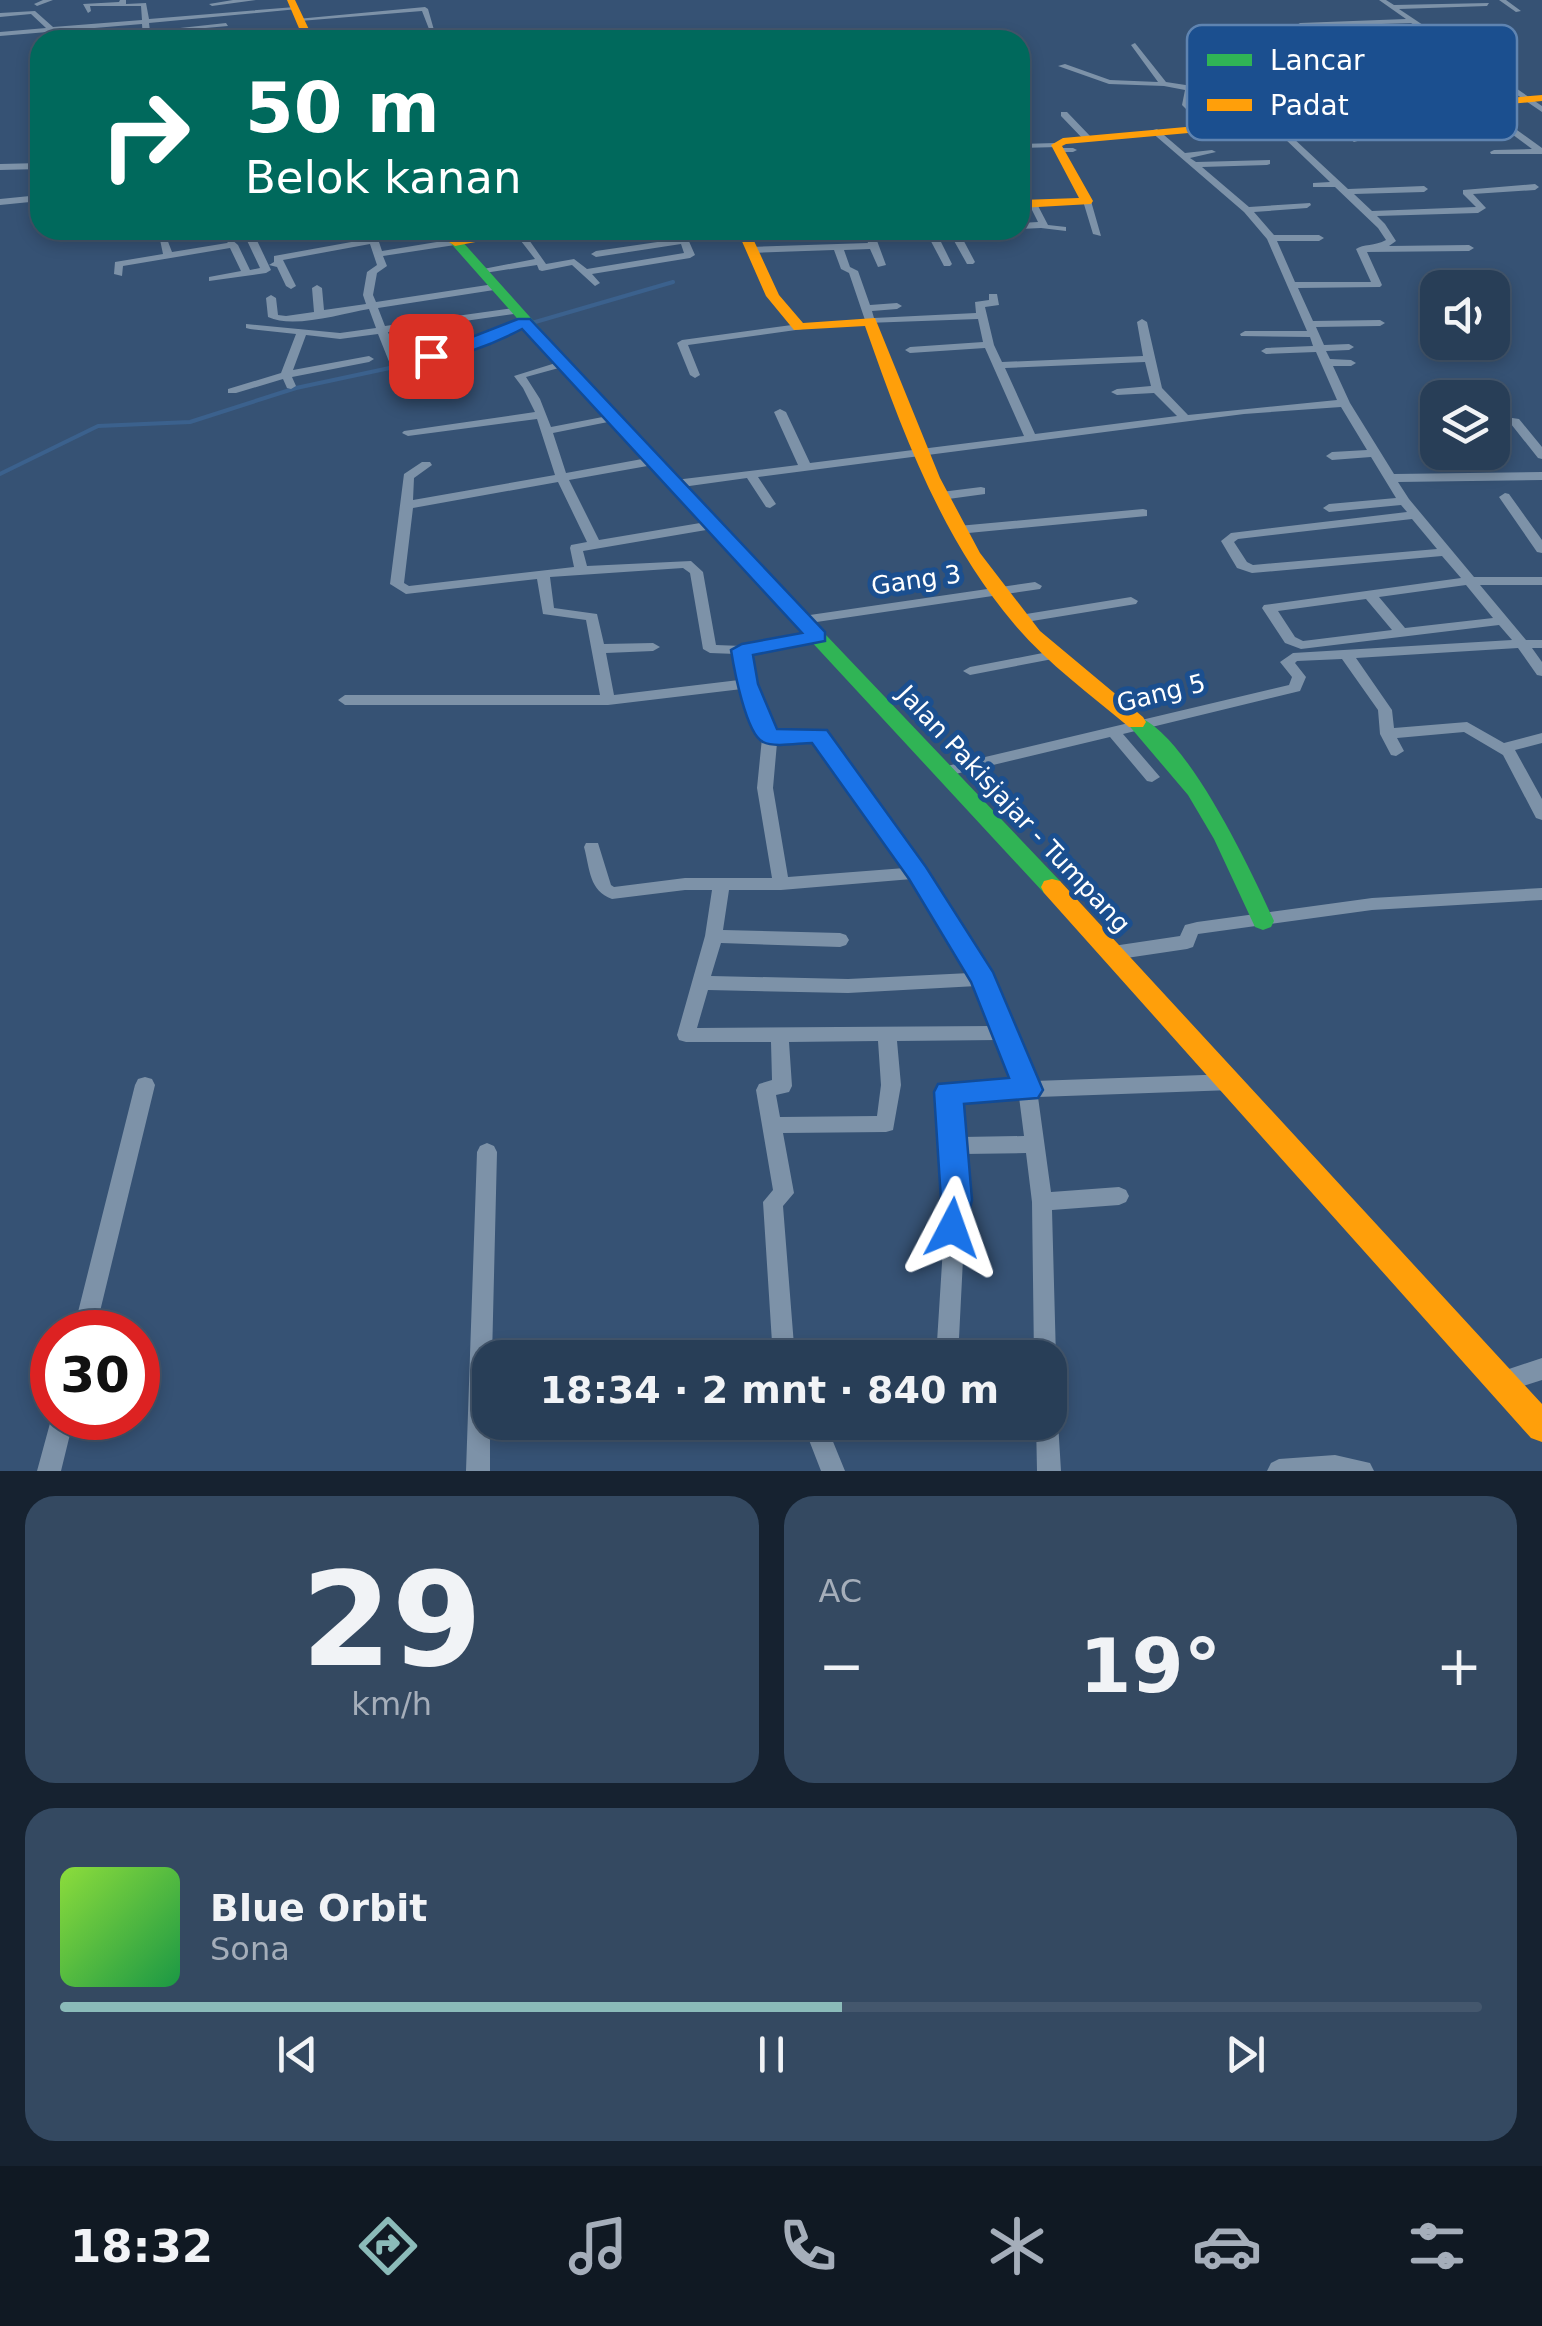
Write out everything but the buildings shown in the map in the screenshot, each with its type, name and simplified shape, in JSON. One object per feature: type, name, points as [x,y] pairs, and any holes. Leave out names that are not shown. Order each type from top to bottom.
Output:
[{"type":"street","points":[[37,4],[50,0]]},
{"type":"street","points":[[96,0],[144,4],[147,30]]},
{"type":"street","points":[[84,6],[131,0]]},
{"type":"street","points":[[212,4],[253,0],[272,30]]},
{"type":"street","points":[[1382,0],[1420,25]]},
{"type":"street","points":[[1502,0],[1518,12]]},
{"type":"street","points":[[1393,6],[1487,4]]},
{"type":"street","points":[[86,30],[192,13],[213,16],[260,12],[300,20],[425,8],[432,29]]},
{"type":"street","points":[[0,15],[33,12],[53,30]]},
{"type":"street","points":[[183,28],[192,13]]},
{"type":"street","points":[[213,16],[216,30]]},
{"type":"street","points":[[183,28],[265,22]]},
{"type":"street","points":[[1300,25],[1415,22]]},
{"type":"street","points":[[0,34],[30,32]]},
{"type":"street","points":[[1135,45],[1164,84]]},
{"type":"street","points":[[1062,66],[1109,82],[1187,88]]},
{"type":"street","points":[[1064,114],[1069,146],[1098,234]]},
{"type":"street","points":[[1030,146],[1069,146],[1187,129]]},
{"type":"street","points":[[1157,133],[1247,210],[1271,238],[1344,403],[1404,501],[1542,672]]},
{"type":"street","points":[[1518,136],[1541,152]]},
{"type":"street","points":[[1283,140],[1391,237],[1378,248]]},
{"type":"street","points":[[1188,160],[1212,152]]},
{"type":"street","points":[[1494,152],[1541,152]]},
{"type":"street","points":[[1188,160],[1267,162]]},
{"type":"street","points":[[2,170],[30,167]]},
{"type":"street","points":[[1316,186],[1336,184]]},
{"type":"street","points":[[1368,214],[1478,210],[1482,208],[1466,192],[1535,188]]},
{"type":"street","points":[[1345,192],[1424,189]]},
{"type":"street","points":[[0,202],[30,199]]},
{"type":"street","points":[[1030,204],[1087,202]]},
{"type":"street","points":[[1247,210],[1307,205]]},
{"type":"street","points":[[1030,209],[1043,225]]},
{"type":"street","points":[[1030,226],[1063,229]]},
{"type":"street","points":[[1271,238],[1319,238]]},
{"type":"street","points":[[163,240],[168,255]]},
{"type":"street","points":[[251,240],[265,266]]},
{"type":"street","points":[[291,286],[277,258],[351,240]]},
{"type":"street","points":[[373,240],[382,266],[368,281],[372,308],[395,364],[451,351],[523,321]]},
{"type":"street","points":[[379,254],[434,240]]},
{"type":"street","name":"Jalan Pakisjajar - Tumpang","points":[[453,240],[712,526],[947,771],[1542,1427]]},
{"type":"street","points":[[530,240],[542,264]]},
{"type":"street","points":[[747,240],[874,246]]},
{"type":"street","points":[[747,240],[776,300],[799,327]]},
{"type":"street","points":[[872,240],[881,265]]},
{"type":"street","points":[[935,240],[947,264]]},
{"type":"street","points":[[958,240],[970,262]]},
{"type":"street","points":[[596,254],[685,241],[697,270]]},
{"type":"street","points":[[119,274],[117,264],[232,243],[247,273]]},
{"type":"street","points":[[838,247],[921,454],[958,530],[1020,619],[1053,655],[1139,724],[1180,764],[1198,790],[1263,922]]},
{"type":"street","points":[[1295,285],[1377,285],[1359,251],[1469,248]]},
{"type":"street","points":[[585,272],[690,255]]},
{"type":"street","points":[[271,298],[277,320],[372,308],[542,264],[574,262],[595,283]]},
{"type":"street","points":[[212,280],[280,264]]},
{"type":"street","points":[[316,288],[319,316]]},
{"type":"street","points":[[993,296],[996,302],[979,304],[989,345],[1031,438]]},
{"type":"street","points":[[696,374],[682,342],[799,327],[897,306]]},
{"type":"street","points":[[868,314],[982,316]]},
{"type":"street","points":[[250,326],[340,336],[438,323],[523,321]]},
{"type":"street","points":[[1142,322],[1157,389],[1187,420]]},
{"type":"street","points":[[438,323],[451,351]]},
{"type":"street","points":[[1266,350],[1312,335],[1380,323]]},
{"type":"street","points":[[289,381],[301,334]]},
{"type":"street","points":[[1246,334],[1312,335],[1348,347]]},
{"type":"street","points":[[341,364],[346,343]]},
{"type":"street","points":[[910,350],[989,345]]},
{"type":"street","points":[[232,391],[289,381],[368,359]]},
{"type":"street","points":[[996,364],[1149,360]]},
{"type":"street","points":[[1324,362],[1351,363]]},
{"type":"street","points":[[562,364],[519,374],[541,415],[562,480],[578,501],[595,544]]},
{"type":"street","points":[[1118,392],[1157,389]]},
{"type":"street","points":[[1234,395],[1244,411]]},
{"type":"street","points":[[674,484],[1244,411],[1344,403]]},
{"type":"street","points":[[780,412],[805,466]]},
{"type":"street","points":[[408,432],[541,415]]},
{"type":"street","points":[[546,431],[613,418]]},
{"type":"street","points":[[1510,420],[1515,420],[1542,455]]},
{"type":"street","points":[[1332,456],[1375,453]]},
{"type":"street","points":[[407,505],[653,462]]},
{"type":"street","points":[[426,464],[408,477],[399,588],[580,570],[691,565],[704,608],[706,646],[742,650],[817,636]]},
{"type":"street","points":[[749,473],[770,504]]},
{"type":"street","points":[[1390,478],[1542,476]]},
{"type":"street","points":[[941,496],[981,491]]},
{"type":"street","points":[[1505,497],[1542,549]]},
{"type":"street","points":[[1329,508],[1404,501]]},
{"type":"street","points":[[958,530],[1143,513]]},
{"type":"street","points":[[1416,516],[1227,541],[1242,565],[1252,569],[1442,552]]},
{"type":"street","points":[[580,570],[575,549],[712,526]]},
{"type":"street","points":[[656,538],[662,553]]},
{"type":"street","points":[[542,575],[548,611],[592,617],[608,700]]},
{"type":"street","points":[[1500,621],[1301,645],[1290,640],[1269,611],[1281,604],[1468,581],[1542,581]]},
{"type":"street","name":"Gang 3","points":[[803,620],[1035,586]]},
{"type":"street","points":[[1370,595],[1401,632]]},
{"type":"street","points":[[1020,619],[1132,601]]},
{"type":"street","points":[[1348,655],[1542,644]]},
{"type":"street","points":[[598,649],[653,647]]},
{"type":"street","points":[[742,650],[747,684],[770,738],[765,788],[781,884]]},
{"type":"street","points":[[970,670],[1053,655]]},
{"type":"street","points":[[1348,655],[1385,710],[1387,734],[1396,751]]},
{"type":"street","name":"Gang 5","points":[[947,771],[1295,688],[1301,682],[1287,662],[1292,656],[1348,655]]},
{"type":"street","points":[[346,700],[608,700],[747,684]]},
{"type":"street","points":[[1387,734],[1467,727],[1507,751],[1542,814]]},
{"type":"street","points":[[1112,730],[1152,777]]},
{"type":"street","points":[[770,738],[818,736],[918,873],[983,979],[1028,1090],[1042,1202],[1045,1340]]},
{"type":"street","points":[[1507,751],[1512,743],[1542,738]]},
{"type":"street","points":[[592,847],[608,892],[918,873]]},
{"type":"street","points":[[720,884],[714,936],[686,1035],[1007,1033]]},
{"type":"street","points":[[1113,953],[1187,942],[1191,930],[1197,928],[1415,901],[1542,894]]},
{"type":"street","points":[[714,936],[840,940]]},
{"type":"street","points":[[701,984],[848,986],[983,979]]},
{"type":"street","points":[[780,1036],[782,1086],[766,1090],[774,1125],[783,1340]]},
{"type":"street","points":[[774,1125],[886,1124],[891,1085],[888,1036]]},
{"type":"street","points":[[949,1340],[956,1200],[948,1092],[1232,1082]]},
{"type":"street","points":[[89,1310],[145,1085]]},
{"type":"street","points":[[953,1146],[1034,1144]]},
{"type":"street","points":[[478,1471],[488,1152]]},
{"type":"street","points":[[1042,1202],[1118,1196]]},
{"type":"street","points":[[1502,1382],[1542,1369]]},
{"type":"street","points":[[49,1471],[57,1440]]},
{"type":"street","points":[[821,1440],[834,1471]]},
{"type":"street","points":[[1047,1440],[1048,1471]]},
{"type":"street","points":[[1279,1471],[1335,1467],[1362,1471]]},
{"type":"waterway","points":[[472,348],[518,327],[673,282]]},
{"type":"waterway","points":[[414,362],[437,357]]},
{"type":"waterway","points":[[0,474],[98,426],[190,422],[296,388],[399,366]]},
{"type":"traffic: fast","points":[[454,240],[627,434],[1052,887]]},
{"type":"traffic: fast","points":[[1136,722],[1195,790],[1224,839],[1263,921]]},
{"type":"traffic: slow","points":[[291,0],[304,30]]},
{"type":"traffic: slow","points":[[1517,100],[1542,98]]},
{"type":"traffic: slow","points":[[1030,204],[1087,201],[1056,145],[1063,141],[1187,130]]},
{"type":"traffic: slow","points":[[455,242],[468,240]]},
{"type":"traffic: slow","points":[[748,240],[773,296],[799,327],[870,321],[915,439],[971,553],[1034,635],[1136,722]]},
{"type":"traffic: slow","points":[[1052,887],[1542,1427]]},
{"type":"route","points":[[431,356],[490,339],[524,322],[817,636],[742,650],[747,684],[768,736],[818,736],[918,873],[983,979],[1028,1090],[948,1092],[956,1200],[952,1228]]}]
